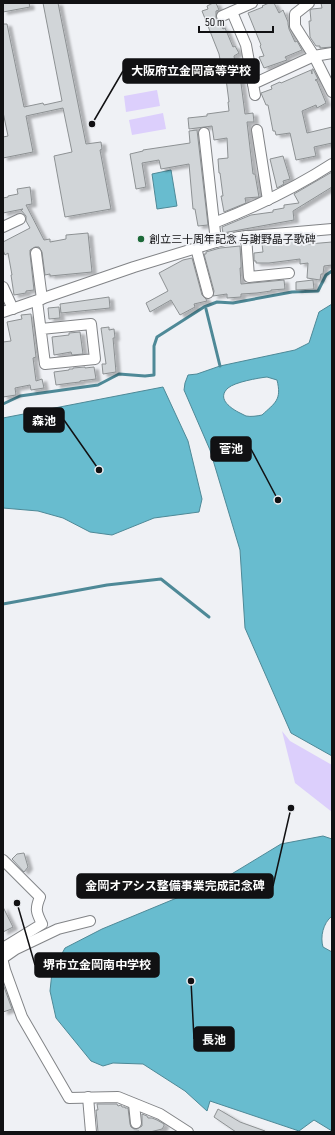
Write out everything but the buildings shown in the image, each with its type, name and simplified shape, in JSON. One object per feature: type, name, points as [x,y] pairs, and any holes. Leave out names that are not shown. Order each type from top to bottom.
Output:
[{"type":"street","points":[[222,16],[252,3]]},
{"type":"street","points":[[309,3],[295,14],[295,26],[314,56],[331,88]]},
{"type":"street","points":[[232,12],[246,45],[254,95]]},
{"type":"street","points":[[253,84],[314,56],[332,53]]},
{"type":"street","points":[[257,130],[268,200]]},
{"type":"street","points":[[204,133],[216,242]]},
{"type":"street","points":[[214,223],[268,200],[332,164]]},
{"type":"street","points":[[3,227],[20,219]]},
{"type":"street","points":[[3,312],[134,266],[216,242],[246,236],[332,229]]},
{"type":"street","points":[[246,236],[249,277],[289,274]]},
{"type":"street","points":[[196,248],[208,293]]},
{"type":"street","points":[[36,253],[41,329],[45,364],[95,359],[91,324],[41,329]]},
{"type":"street","points":[[3,287],[13,309]]},
{"type":"street","points":[[3,860],[40,897],[36,905],[36,914],[42,924],[3,948]]},
{"type":"street","points":[[3,958],[16,949],[58,929],[90,921]]},
{"type":"street","points":[[3,962],[4,970],[22,1018],[69,1098],[118,1097],[160,1114],[188,1132]]},
{"type":"street","points":[[88,1097],[91,1132]]},
{"type":"street","points":[[134,1104],[136,1123]]},
{"type":"shaded area","points":[[157,90],[160,106],[126,112],[124,96]]},
{"type":"shaded area","points":[[163,113],[166,129],[132,135],[129,120]]},
{"type":"shaded area","points":[[282,731],[290,741],[332,765],[332,812],[295,783]]},
{"type":"water","points":[[171,170],[177,206],[157,209],[152,174]]},
{"type":"water","points":[[332,304],[332,756],[291,733],[245,628],[240,550],[210,450],[184,390],[188,375],[197,374],[220,366],[295,350],[309,343],[319,312]],"holes":[[[267,377],[277,380],[279,392],[278,397],[274,404],[262,415],[245,416],[231,408],[224,399],[225,392],[228,388],[241,382]]]},
{"type":"water","points":[[163,387],[188,441],[202,499],[199,512],[154,518],[112,535],[90,532],[63,518],[38,511],[3,508],[3,418]]},
{"type":"water","points":[[323,836],[332,839],[332,916],[324,926],[322,939],[323,947],[332,952],[332,1131],[314,1120],[299,1131],[210,1101],[207,1111],[185,1091],[143,1064],[113,1063],[103,1066],[91,1061],[56,1018],[50,991],[52,972],[65,948],[102,929],[225,878],[281,844]]},
{"type":"waterway","points":[[3,404],[20,396],[98,385],[119,374],[145,376],[154,375],[154,346],[157,337],[204,307],[217,302],[233,303],[292,292],[318,291],[326,275],[332,271]]},
{"type":"waterway","points":[[206,309],[220,366]]},
{"type":"waterway","points":[[3,604],[107,585],[161,579],[209,617]]},
{"type":"place","name":"大阪府立金岡高等学校","points":[[92,124]]},
{"type":"place","name":"創立三十周年記念 与謝野晶子歌碑","points":[[141,239]]},
{"type":"place","name":"森池","points":[[99,470]]},
{"type":"place","name":"菅池","points":[[278,500]]},
{"type":"place","name":"金岡オアシス整備事業完成記念碑","points":[[291,808]]},
{"type":"place","name":"堺市立金岡南中学校","points":[[17,903]]},
{"type":"place","name":"長池","points":[[191,981]]}]
